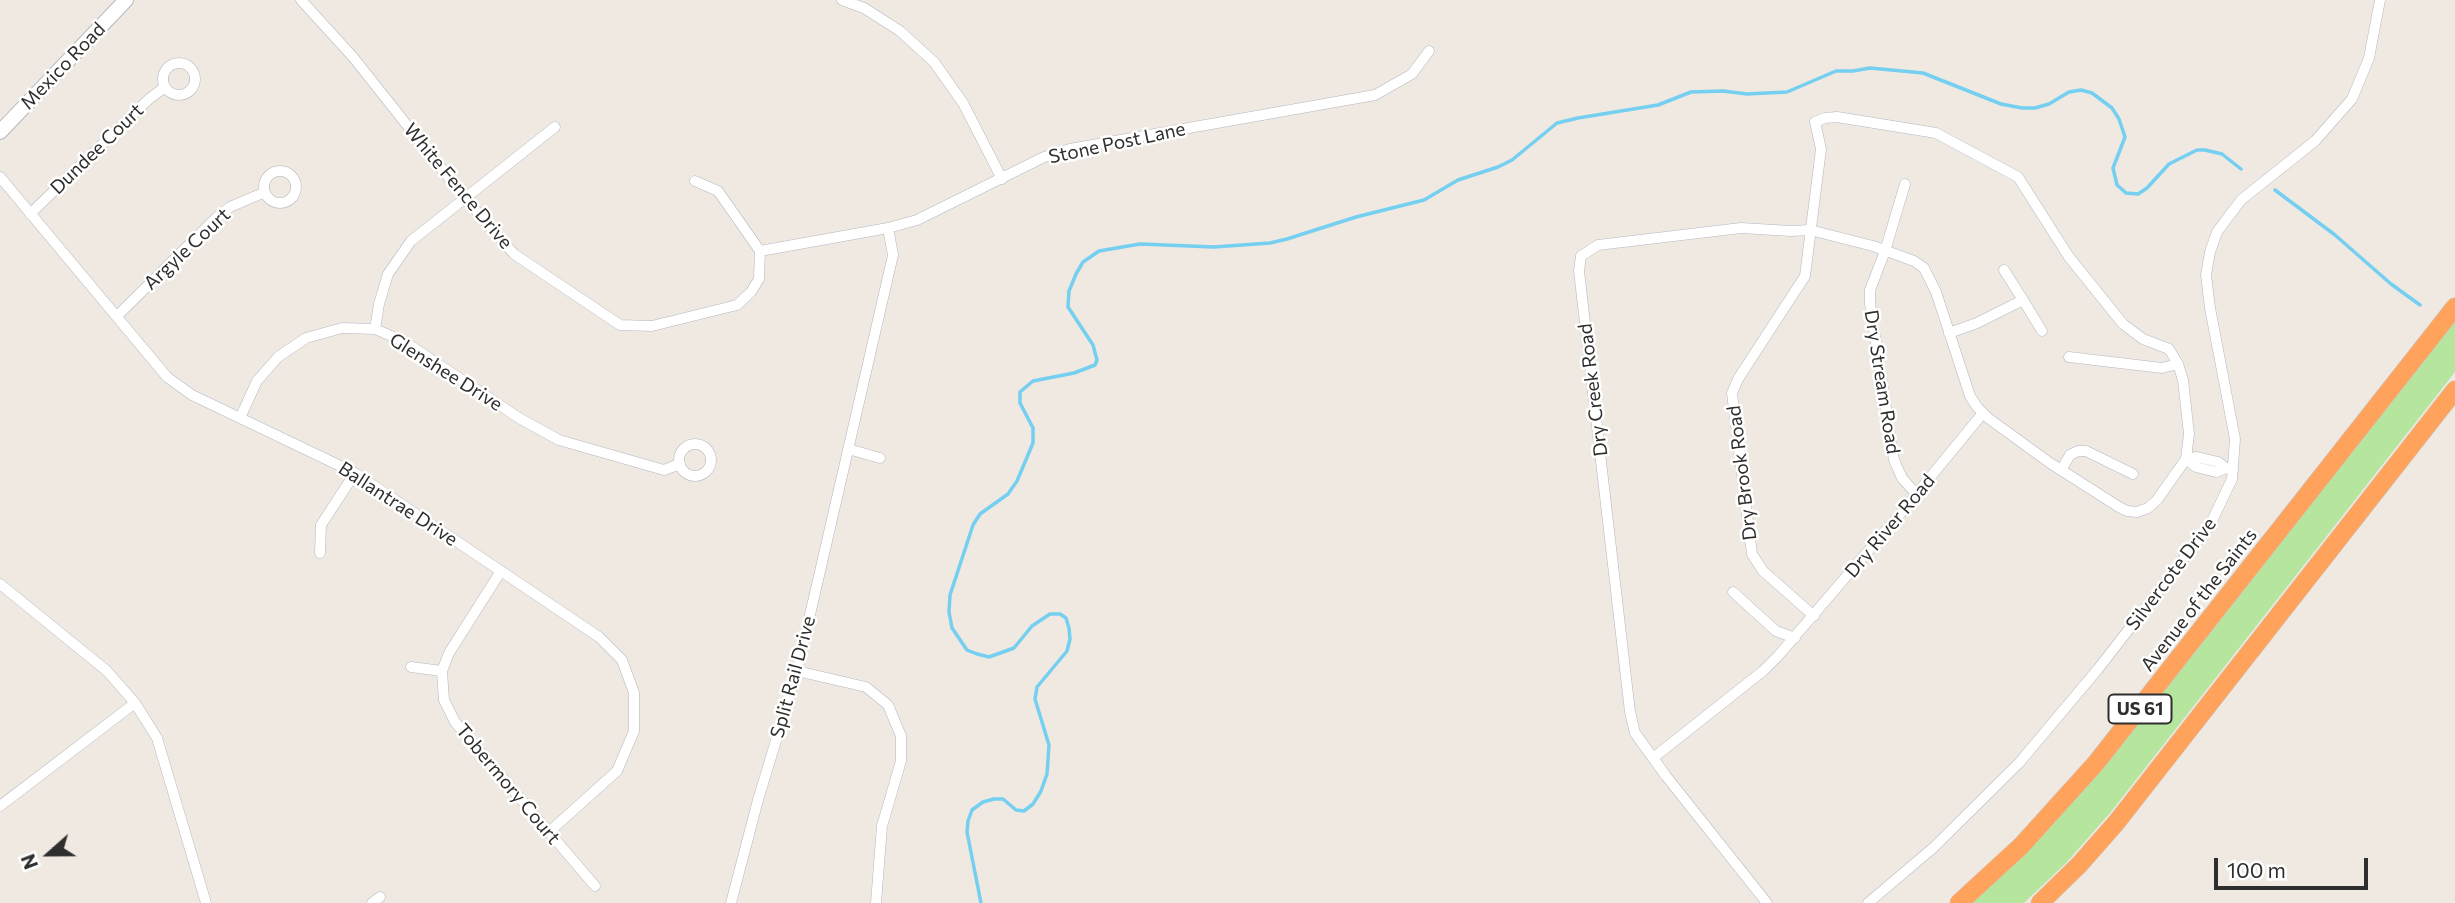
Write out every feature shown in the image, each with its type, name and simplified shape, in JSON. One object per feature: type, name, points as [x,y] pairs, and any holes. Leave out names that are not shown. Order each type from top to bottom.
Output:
[{"type":"highway","name":"Avenue of the Saints","points":[[1959,903],[2021,846],[2096,763],[2455,307]]},
{"type":"highway","name":"US 61","points":[[2040,903],[2116,823],[2455,390]]},
{"type":"street","name":"Mexico Road","points":[[0,132],[126,0]]},
{"type":"street","name":"White Fence Drive","points":[[301,0],[353,57],[464,197],[514,254],[620,325],[652,326],[737,305],[751,292],[758,279],[760,251]]},
{"type":"street","points":[[842,0],[864,8],[900,31],[934,62],[963,103],[1002,179]]},
{"type":"street","name":"Silvercote Drive","points":[[1868,903],[1981,803],[2056,721],[2210,525],[2223,503],[2232,479],[2230,469],[2235,439],[2206,275],[2210,252],[2217,232],[2241,200],[2315,141],[2352,99],[2369,58],[2379,0]]},
{"type":"street","name":"Stone Post Lane","points":[[760,251],[888,228],[917,220],[1044,157],[1070,149],[1375,95],[1412,74],[1429,51]]},
{"type":"street","name":"Dundee Court","points":[[30,214],[149,99],[165,87]]},
{"type":"street","name":"Dry Brook Road","points":[[1814,616],[1763,570],[1752,554],[1732,393],[1738,379],[1805,276],[1821,149],[1815,122],[1837,117],[1936,133],[2018,177],[2069,257],[2123,324],[2143,339],[2169,349],[2178,364]]},
{"type":"street","points":[[375,329],[388,274],[411,241],[555,127]]},
{"type":"street","name":"Ballantrae Drive","points":[[0,177],[167,377],[192,395],[355,473],[599,637],[622,660],[634,693],[634,732],[617,771],[549,832]]},
{"type":"street","points":[[695,181],[718,191],[760,251]]},
{"type":"street","name":"Dry Stream Road","points":[[1905,184],[1870,290],[1870,304],[1894,460],[1902,478],[1917,495]]},
{"type":"street","name":"Argyle Court","points":[[117,316],[217,217],[230,207],[265,192]]},
{"type":"street","name":"Split Rail Drive","points":[[731,903],[758,800],[797,671],[893,255],[888,228]]},
{"type":"street","name":"Dry Creek Road","points":[[1767,903],[1635,733],[1630,712],[1580,271],[1581,256],[1598,244],[1741,228],[1810,230],[1885,251],[1914,261],[1924,268],[1931,279],[1970,396],[1983,413],[2061,470],[2127,511],[2137,512],[2158,500],[2186,459]]},
{"type":"street","points":[[2004,270],[2042,331]]},
{"type":"street","points":[[1949,333],[1977,323],[2023,300]]},
{"type":"street","name":"Glenshee Drive","points":[[240,418],[257,382],[278,357],[306,338],[342,328],[375,329],[405,342],[519,418],[559,440],[664,470],[680,464]]},
{"type":"street","points":[[2069,357],[2162,368],[2178,364],[2183,380],[2189,433],[2186,459],[2197,457],[2218,462],[2230,469]]},
{"type":"street","name":"Dry River Road","points":[[1653,758],[1763,671],[1795,638],[1983,413]]},
{"type":"street","points":[[848,449],[880,457]]},
{"type":"street","points":[[2061,470],[2070,455],[2086,451],[2133,474]]},
{"type":"street","points":[[320,553],[321,525],[355,473]]},
{"type":"street","points":[[411,667],[442,671],[449,653],[501,571]]},
{"type":"street","points":[[0,584],[107,671],[135,703],[156,738],[206,903]]},
{"type":"street","points":[[1733,592],[1776,631],[1795,638]]},
{"type":"street","name":"Tobermory Court","points":[[442,671],[444,700],[455,722],[595,886]]},
{"type":"street","points":[[797,671],[866,687],[888,705],[901,736],[901,761],[882,826],[876,903]]},
{"type":"street","points":[[0,806],[135,703]]},
{"type":"green space","points":[[2455,319],[2455,372],[2110,813],[2066,863],[2024,903],[1970,903]]},
{"type":"waterway","points":[[981,903],[967,832],[968,821],[972,810],[983,802],[994,799],[1003,799],[1016,810],[1024,811],[1033,804],[1041,791],[1047,774],[1049,745],[1035,699],[1037,687],[1067,651],[1069,628],[1066,618],[1060,614],[1050,614],[1032,626],[1014,648],[989,657],[977,654],[967,650],[952,628],[950,595],[973,525],[980,514],[1008,494],[1017,481],[1033,443],[1033,428],[1020,403],[1020,392],[1033,381],[1074,373],[1095,365],[1097,360],[1093,345],[1068,307],[1069,291],[1076,274],[1083,262],[1099,251],[1140,244],[1214,247],[1270,243],[1287,239],[1356,217],[1424,200],[1458,180],[1512,160],[1557,123],[1658,105],[1691,92],[1787,92],[1836,71],[1870,68],[1923,73],[2001,104],[2022,108],[2049,104],[2069,92],[2081,90],[2092,93],[2112,108],[2119,119],[2125,137],[2113,168],[2117,185],[2126,193],[2138,194],[2169,164],[2197,150],[2222,154],[2241,169]]},
{"type":"waterway","points":[[2275,190],[2420,305]]}]
